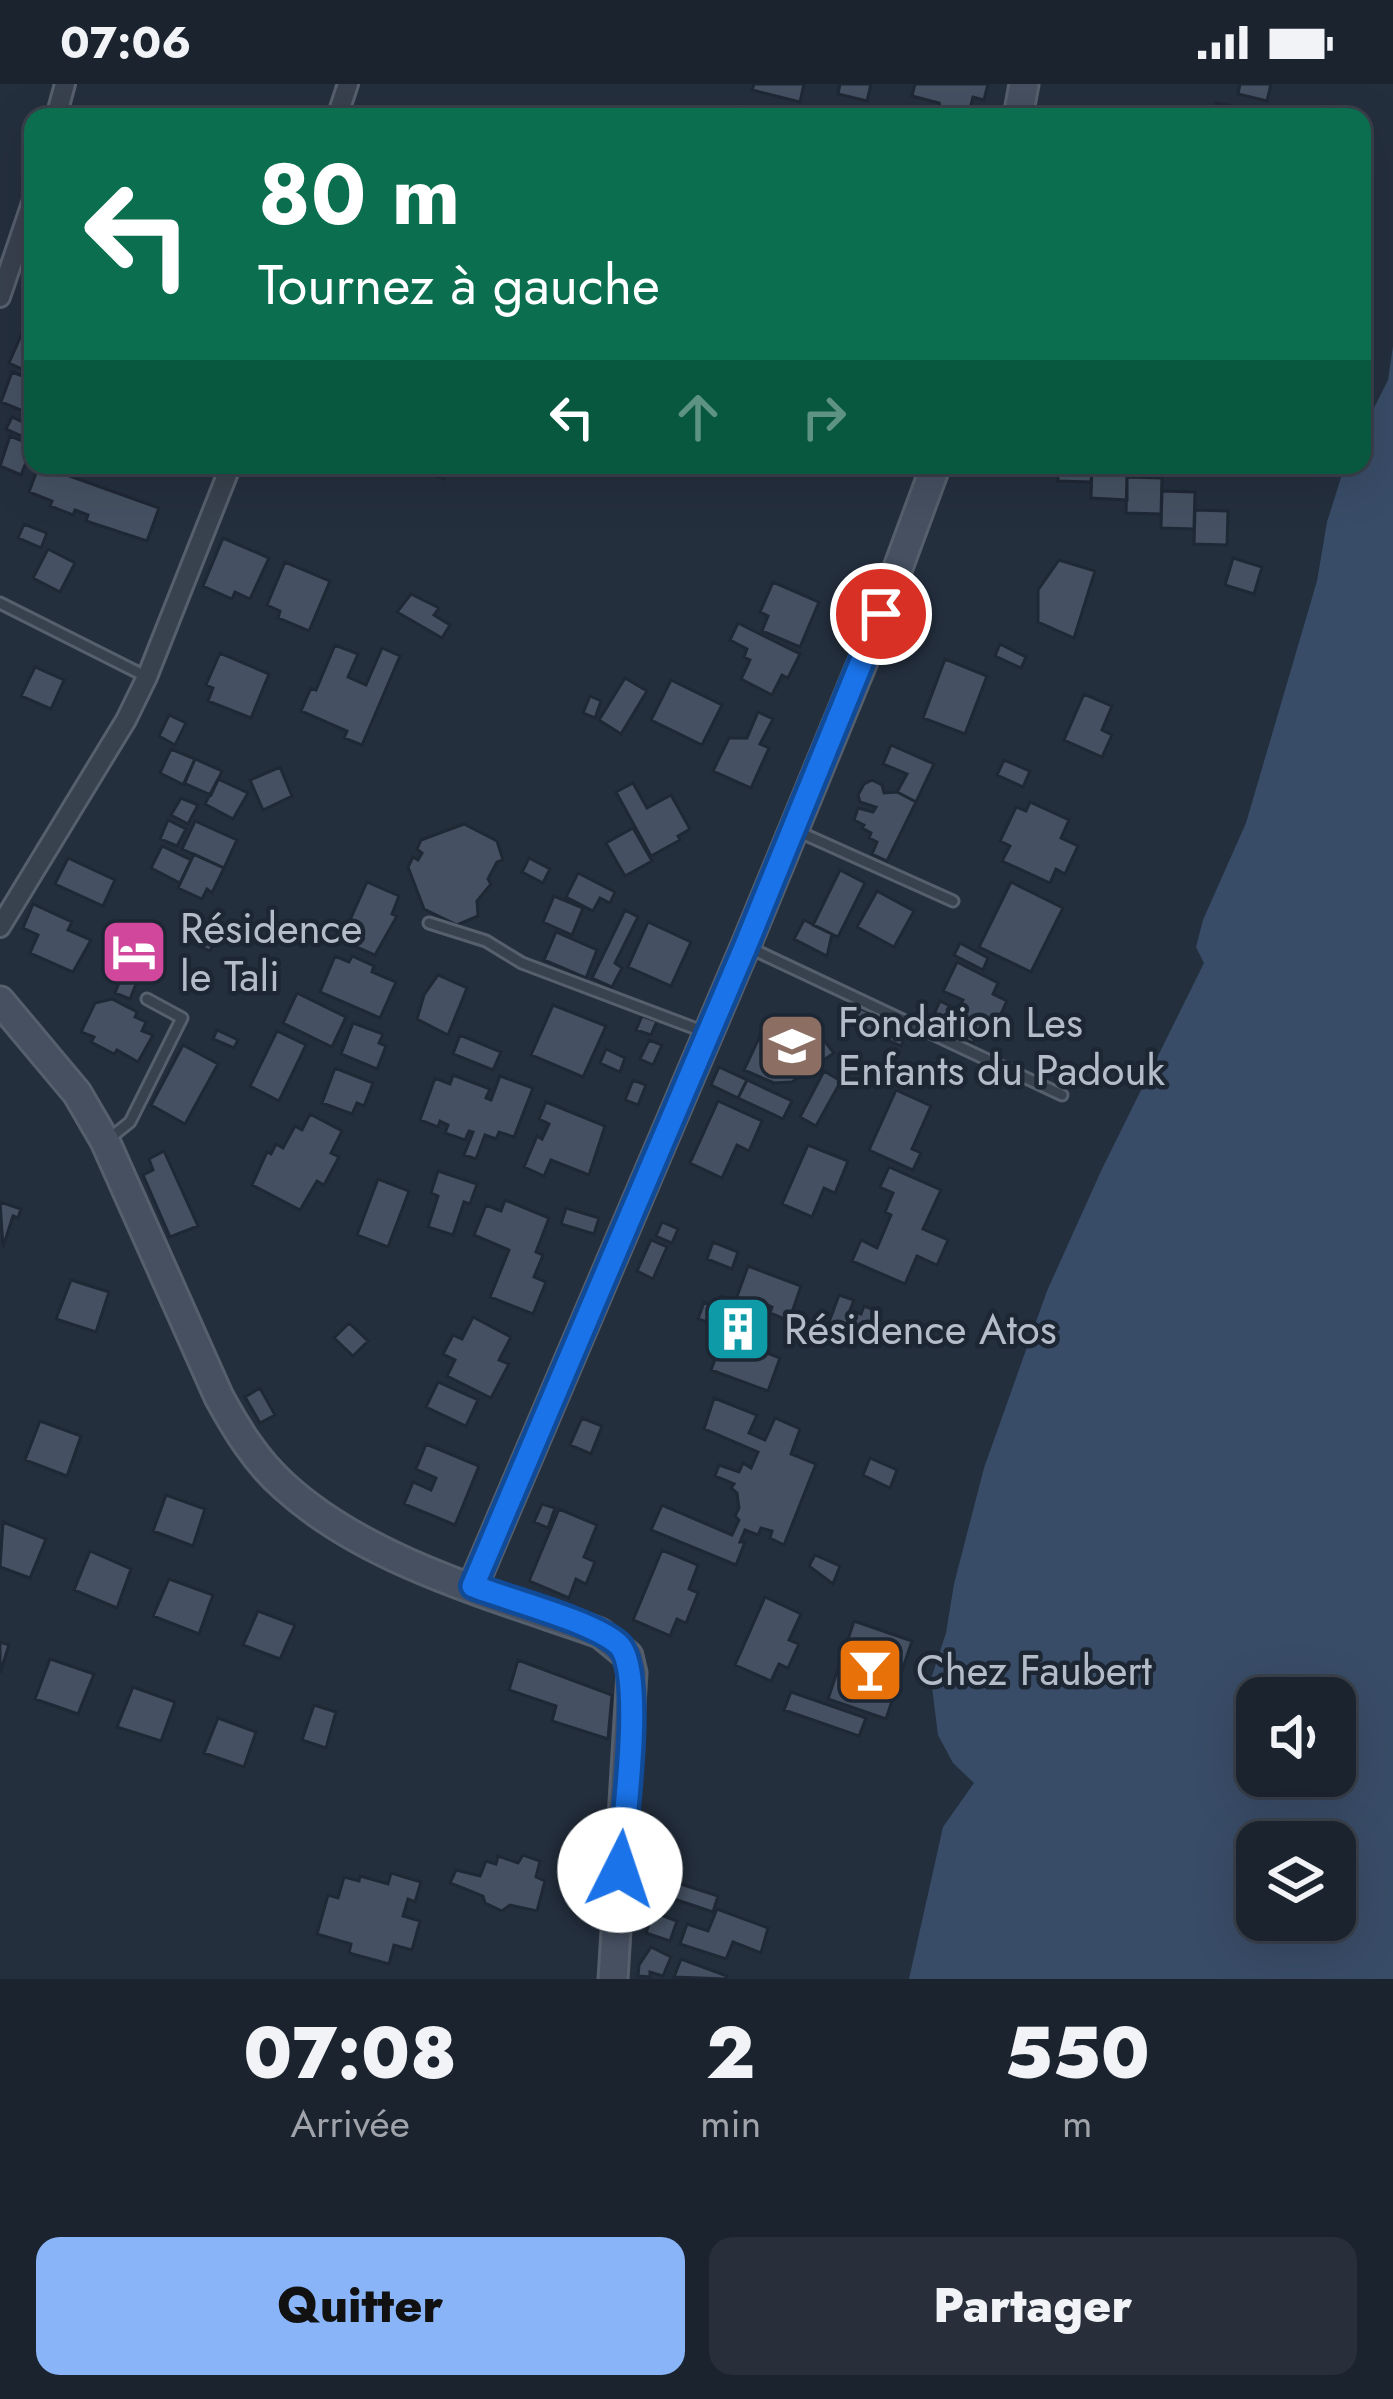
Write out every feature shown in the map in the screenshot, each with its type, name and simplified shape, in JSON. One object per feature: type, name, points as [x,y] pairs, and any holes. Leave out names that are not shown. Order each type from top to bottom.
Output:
[{"type":"main road","points":[[473,1586],[746,945],[934,474]]},
{"type":"main road","points":[[0,1001],[53,1062],[106,1141],[219,1397],[260,1460],[308,1507],[356,1538],[600,1633],[628,1656],[632,1673],[629,1757],[613,1979]]},
{"type":"street","points":[[0,297],[7,259],[24,220]]},
{"type":"street","points":[[0,927],[148,677],[227,474]]},
{"type":"lane","points":[[0,603],[148,677]]},
{"type":"lane","points":[[792,829],[953,901]]},
{"type":"lane","points":[[429,923],[486,941],[522,963],[707,1033]]},
{"type":"lane","points":[[746,945],[1062,1095]]},
{"type":"lane","points":[[106,1141],[130,1122],[182,1018],[147,999]]},
{"type":"water","points":[[1393,346],[1393,1979],[909,1979],[943,1827],[974,1783],[953,1763],[938,1735],[931,1679],[984,1468],[1047,1291],[1204,963],[1196,947],[1203,920],[1246,823],[1317,581],[1327,522],[1342,474],[1371,474],[1371,414],[1388,380]]},
{"type":"building","points":[[754,84],[804,84],[800,102],[752,90]]},
{"type":"building","points":[[840,84],[871,84],[867,101],[838,94]]},
{"type":"building","points":[[915,84],[988,84],[984,100],[973,97],[970,108],[940,108],[939,103],[912,96]]},
{"type":"building","points":[[1240,84],[1271,84],[1267,101],[1238,94]]},
{"type":"building","points":[[24,329],[24,370],[9,363]]},
{"type":"building","points":[[12,372],[24,377],[23,411],[1,402]]},
{"type":"building","points":[[12,417],[24,423],[24,437],[6,429]]},
{"type":"building","points":[[10,436],[24,441],[21,475],[0,466]]},
{"type":"building","points":[[36,474],[64,474],[159,508],[147,541],[86,521],[88,515],[75,510],[73,515],[29,492]]},
{"type":"building","points":[[1058,474],[1091,474],[1091,482],[1058,481]]},
{"type":"building","points":[[1092,474],[1127,474],[1127,500],[1091,498]]},
{"type":"building","points":[[1127,477],[1162,478],[1161,514],[1126,513]]},
{"type":"building","points":[[1162,491],[1195,492],[1194,529],[1161,528]]},
{"type":"building","points":[[1195,510],[1228,511],[1227,545],[1194,544]]},
{"type":"building","points":[[24,524],[47,533],[41,548],[18,538]]},
{"type":"building","points":[[223,538],[269,558],[250,599],[235,592],[232,599],[203,586]]},
{"type":"building","points":[[48,549],[75,563],[60,592],[33,578]]},
{"type":"building","points":[[1233,558],[1262,567],[1254,594],[1225,585]]},
{"type":"building","points":[[1059,560],[1095,571],[1074,638],[1038,622],[1038,590]]},
{"type":"building","points":[[285,562],[330,581],[309,631],[278,618],[280,611],[267,605]]},
{"type":"building","points":[[773,582],[819,602],[800,647],[762,631],[768,616],[760,612]]},
{"type":"building","points":[[411,594],[439,608],[434,615],[450,625],[442,638],[397,612]]},
{"type":"building","points":[[738,623],[800,654],[788,678],[782,675],[772,695],[741,679],[750,660],[744,657],[747,649],[730,640]]},
{"type":"building","points":[[1000,644],[1026,657],[1021,668],[995,656]]},
{"type":"building","points":[[335,645],[358,654],[348,677],[366,685],[382,648],[400,656],[362,745],[344,738],[347,731],[301,711],[311,688],[316,690]]},
{"type":"building","points":[[220,653],[269,674],[251,718],[208,701],[213,688],[206,685]]},
{"type":"building","points":[[945,659],[987,676],[965,734],[923,718]]},
{"type":"building","points":[[35,667],[64,680],[51,709],[21,696]]},
{"type":"building","points":[[625,678],[647,691],[621,734],[599,720]]},
{"type":"building","points":[[671,680],[722,705],[702,745],[651,720]]},
{"type":"building","points":[[1084,694],[1112,706],[1102,730],[1112,735],[1102,757],[1064,740]]},
{"type":"building","points":[[590,696],[601,701],[595,718],[583,713]]},
{"type":"building","points":[[758,712],[773,719],[760,744],[769,748],[751,788],[713,771],[729,738],[747,738]]},
{"type":"building","points":[[169,715],[186,723],[175,745],[159,736]]},
{"type":"building","points":[[891,745],[934,764],[916,802],[897,792],[907,774],[883,764]]},
{"type":"building","points":[[171,749],[195,759],[184,785],[160,773]]},
{"type":"building","points":[[195,759],[222,771],[211,795],[184,783]]},
{"type":"building","points":[[1004,760],[1030,771],[1023,787],[997,775]]},
{"type":"building","points":[[280,767],[292,796],[263,810],[250,780]]},
{"type":"building","points":[[218,779],[248,793],[233,819],[205,804]]},
{"type":"building","points":[[872,780],[882,785],[884,793],[897,792],[916,802],[887,861],[872,854],[877,842],[854,820],[858,808],[873,812],[876,807],[860,802],[858,795]]},
{"type":"building","points":[[633,783],[647,808],[671,795],[690,829],[651,856],[616,792]]},
{"type":"building","points":[[181,798],[198,805],[188,824],[171,815]]},
{"type":"building","points":[[1030,802],[1069,820],[1061,838],[1078,846],[1065,874],[1056,869],[1050,883],[1002,861],[1010,846],[1000,841],[1016,807],[1026,811]]},
{"type":"building","points":[[168,820],[186,829],[177,846],[160,839]]},
{"type":"building","points":[[195,821],[237,840],[224,868],[182,849]]},
{"type":"building","points":[[464,824],[497,841],[503,860],[497,862],[488,879],[491,884],[477,901],[478,916],[457,925],[424,909],[408,867],[422,853],[417,849],[421,840]]},
{"type":"building","points":[[633,828],[652,861],[625,876],[606,843]]},
{"type":"building","points":[[162,846],[191,860],[180,883],[151,868]]},
{"type":"building","points":[[194,854],[224,868],[212,893],[207,889],[202,899],[178,888]]},
{"type":"building","points":[[68,858],[115,880],[103,906],[55,884]]},
{"type":"building","points":[[529,858],[550,869],[543,883],[522,872]]},
{"type":"building","points":[[840,870],[865,883],[838,937],[813,925]]},
{"type":"building","points":[[578,873],[615,892],[610,903],[600,898],[593,911],[566,897]]},
{"type":"building","points":[[367,882],[399,896],[392,914],[397,916],[375,955],[341,940]]},
{"type":"building","points":[[1011,882],[1063,908],[1031,972],[979,947]]},
{"type":"building","points":[[877,891],[914,911],[894,947],[857,927]]},
{"type":"building","points":[[554,896],[583,908],[572,935],[543,922]]},
{"type":"building","points":[[33,904],[72,922],[68,930],[91,940],[73,972],[30,953],[38,935],[23,928]]},
{"type":"building","points":[[625,910],[638,917],[615,963],[622,968],[612,987],[592,978]]},
{"type":"building","points":[[804,920],[832,934],[827,956],[794,939]]},
{"type":"building","points":[[648,922],[691,942],[671,986],[628,967]]},
{"type":"building","points":[[199,925],[218,933],[210,951],[192,943]]},
{"type":"building","name":"Résidence le Tali","points":[[127,927],[159,944],[146,969],[138,965],[134,973],[110,960]]},
{"type":"building","points":[[556,932],[597,950],[586,978],[544,960]]},
{"type":"building","points":[[960,943],[988,958],[983,970],[954,955]]},
{"type":"building","points":[[335,956],[349,962],[352,956],[374,966],[372,972],[396,982],[380,1018],[320,992]]},
{"type":"building","points":[[957,962],[998,983],[993,994],[1007,1001],[994,1029],[982,1023],[973,1043],[930,1023],[940,1001],[958,1010],[963,1000],[943,991]]},
{"type":"building","points":[[123,973],[138,979],[130,999],[115,993]]},
{"type":"building","points":[[438,975],[467,988],[448,1035],[417,1019],[424,995]]},
{"type":"building","points":[[297,993],[346,1017],[332,1047],[283,1023]]},
{"type":"building","points":[[112,999],[137,1012],[135,1017],[146,1022],[142,1031],[153,1035],[138,1062],[91,1042],[94,1037],[81,1032],[95,1003]]},
{"type":"building","points":[[846,1002],[908,1029],[901,1046],[839,1019]]},
{"type":"building","points":[[553,1005],[606,1026],[583,1077],[531,1055]]},
{"type":"building","points":[[642,1016],[657,1021],[651,1035],[636,1030]]},
{"type":"building","name":"Fondation Les Enfants du Padouk","points":[[780,1019],[802,1021],[834,1053],[792,1082],[774,1083],[744,1070],[766,1023],[776,1027]]},
{"type":"building","points":[[353,1023],[383,1034],[379,1043],[386,1046],[377,1069],[341,1054]]},
{"type":"building","points":[[217,1030],[238,1040],[234,1048],[213,1039]]},
{"type":"building","points":[[277,1031],[306,1045],[279,1101],[250,1086]]},
{"type":"building","points":[[460,1035],[501,1052],[493,1070],[453,1054]]},
{"type":"building","points":[[649,1040],[662,1045],[653,1065],[640,1059]]},
{"type":"building","points":[[183,1045],[218,1064],[185,1124],[151,1105]]},
{"type":"building","points":[[606,1049],[625,1058],[620,1072],[600,1063]]},
{"type":"building","points":[[719,1067],[747,1080],[738,1098],[711,1085]]},
{"type":"building","points":[[335,1068],[373,1083],[364,1106],[357,1103],[352,1114],[322,1103]]},
{"type":"building","points":[[824,1071],[841,1081],[816,1126],[800,1117]]},
{"type":"building","points":[[453,1075],[490,1089],[486,1098],[491,1100],[500,1076],[533,1088],[514,1137],[499,1132],[496,1139],[485,1135],[476,1159],[464,1155],[473,1132],[465,1140],[445,1133],[448,1125],[440,1121],[438,1127],[420,1120],[435,1078],[450,1084]]},
{"type":"building","points":[[633,1080],[646,1085],[638,1105],[625,1100]]},
{"type":"building","points":[[747,1080],[792,1101],[783,1119],[738,1098]]},
{"type":"building","points":[[896,1090],[931,1106],[912,1149],[921,1153],[913,1170],[869,1150]]},
{"type":"building","points":[[718,1101],[762,1121],[749,1151],[737,1145],[722,1178],[690,1163]]},
{"type":"building","points":[[546,1102],[605,1126],[589,1175],[551,1160],[544,1176],[524,1167],[537,1136],[542,1139],[549,1124],[539,1119]]},
{"type":"building","points":[[310,1114],[342,1131],[331,1153],[339,1157],[324,1185],[317,1181],[300,1210],[252,1185],[267,1152],[271,1154],[276,1144],[283,1148],[295,1126],[302,1130]]},
{"type":"building","points":[[808,1145],[848,1161],[835,1193],[824,1188],[812,1217],[782,1204]]},
{"type":"building","points":[[164,1151],[198,1226],[170,1237],[143,1175],[153,1170],[149,1159]]},
{"type":"building","points":[[889,1167],[941,1190],[923,1229],[948,1240],[937,1265],[917,1256],[905,1284],[852,1261],[861,1240],[877,1248],[891,1215],[885,1212],[893,1193],[880,1187]]},
{"type":"building","points":[[438,1171],[477,1184],[470,1204],[464,1202],[453,1235],[428,1227],[438,1196],[431,1193]]},
{"type":"building","points":[[378,1179],[409,1191],[388,1247],[357,1235]]},
{"type":"building","points":[[505,1200],[549,1218],[536,1252],[543,1255],[534,1277],[546,1282],[533,1314],[490,1297],[509,1250],[474,1235],[486,1205],[501,1211]]},
{"type":"building","points":[[0,1202],[21,1209],[18,1218],[13,1216],[3,1247]]},
{"type":"building","points":[[566,1208],[599,1218],[594,1234],[561,1224]]},
{"type":"building","points":[[662,1222],[678,1229],[672,1243],[656,1236]]},
{"type":"building","points":[[651,1240],[667,1247],[653,1279],[637,1271]]},
{"type":"building","points":[[713,1242],[738,1252],[732,1269],[707,1259]]},
{"type":"building","name":"Résidence Atos","points":[[748,1266],[801,1286],[789,1321],[770,1313],[772,1307],[761,1302],[756,1316],[768,1321],[760,1344],[748,1340],[745,1350],[780,1358],[768,1391],[711,1370],[723,1338],[710,1333],[713,1324],[698,1319],[704,1302],[717,1307],[721,1296],[735,1302]]},
{"type":"building","points":[[71,1280],[109,1292],[96,1332],[56,1319]]},
{"type":"building","points":[[839,1295],[854,1300],[850,1310],[861,1314],[864,1306],[880,1312],[875,1327],[863,1322],[856,1342],[826,1330]]},
{"type":"building","points":[[473,1317],[511,1337],[499,1360],[509,1364],[491,1398],[447,1376],[455,1360],[443,1354],[453,1335],[462,1339]]},
{"type":"building","points":[[349,1323],[368,1341],[353,1356],[334,1338]]},
{"type":"building","points":[[438,1382],[478,1400],[466,1426],[426,1407]]},
{"type":"building","points":[[260,1388],[275,1415],[260,1423],[245,1397]]},
{"type":"building","points":[[714,1398],[757,1415],[749,1433],[765,1440],[775,1418],[800,1429],[791,1454],[816,1464],[784,1545],[770,1538],[772,1531],[761,1528],[758,1535],[745,1530],[736,1565],[651,1530],[662,1505],[732,1535],[739,1520],[735,1516],[737,1493],[731,1488],[734,1484],[715,1476],[719,1465],[739,1472],[743,1463],[751,1468],[758,1452],[704,1429]]},
{"type":"building","points":[[582,1418],[602,1426],[591,1454],[570,1445]]},
{"type":"building","points":[[40,1421],[81,1436],[67,1476],[25,1460]]},
{"type":"building","points":[[426,1444],[479,1466],[455,1525],[404,1504],[413,1482],[431,1490],[436,1478],[416,1469]]},
{"type":"building","points":[[870,1458],[897,1470],[890,1488],[863,1475]]},
{"type":"building","points":[[166,1495],[205,1509],[193,1546],[153,1531]]},
{"type":"building","points":[[542,1504],[555,1508],[548,1528],[534,1522]]},
{"type":"building","points":[[559,1509],[597,1525],[584,1557],[595,1562],[586,1584],[576,1579],[569,1598],[529,1581]]},
{"type":"building","points":[[3,1522],[46,1539],[30,1578],[0,1567]]},
{"type":"building","points":[[662,1550],[698,1565],[689,1589],[698,1593],[686,1623],[677,1619],[670,1636],[633,1620]]},
{"type":"building","points":[[90,1551],[131,1569],[117,1608],[74,1590]]},
{"type":"building","points":[[815,1555],[840,1566],[833,1584],[809,1566]]},
{"type":"building","points":[[169,1579],[213,1595],[199,1634],[153,1616]]},
{"type":"building","points":[[765,1597],[801,1614],[789,1640],[799,1644],[788,1668],[779,1664],[771,1681],[735,1665]]},
{"type":"building","points":[[258,1611],[295,1625],[280,1659],[243,1645]]},
{"type":"building","name":"Chez Faubert","points":[[854,1621],[912,1641],[886,1719],[828,1699]]},
{"type":"building","points":[[0,1642],[9,1645],[0,1673]]},
{"type":"building","points":[[50,1659],[94,1674],[78,1714],[35,1699]]},
{"type":"building","points":[[518,1660],[612,1695],[608,1739],[552,1721],[556,1706],[509,1690]]},
{"type":"building","points":[[133,1687],[175,1702],[161,1741],[117,1727]]},
{"type":"building","points":[[791,1692],[866,1718],[859,1736],[784,1710]]},
{"type":"building","points":[[314,1705],[336,1712],[326,1748],[302,1740]]},
{"type":"building","points":[[218,1718],[256,1732],[244,1767],[204,1753]]},
{"type":"building","points":[[585,1839],[602,1844],[590,1888],[570,1881]]},
{"type":"building","points":[[523,1855],[540,1861],[536,1877],[545,1881],[537,1911],[510,1905],[502,1911],[485,1903],[483,1896],[450,1883],[456,1870],[480,1876],[486,1861],[496,1864],[498,1856],[518,1863]]},
{"type":"building","points":[[391,1873],[421,1882],[415,1902],[408,1899],[403,1916],[420,1921],[412,1950],[394,1945],[389,1964],[349,1953],[351,1944],[317,1934],[328,1895],[338,1898],[344,1877],[388,1884]]},
{"type":"building","points":[[656,1876],[718,1896],[713,1912],[650,1891]]},
{"type":"building","points":[[717,1909],[768,1928],[761,1953],[733,1942],[726,1959],[680,1944],[687,1924],[708,1931]]},
{"type":"building","points":[[653,1912],[677,1921],[670,1941],[646,1933]]},
{"type":"building","points":[[651,1947],[671,1957],[663,1976],[650,1972],[650,1977],[638,1976],[639,1965]]},
{"type":"building","points":[[681,1959],[727,1976],[726,1979],[674,1977]]},
{"type":"place","name":"Résidence le Tali","points":[[134,952]]},
{"type":"place","name":"Fondation Les Enfants du Padouk","points":[[792,1046]]},
{"type":"place","name":"Résidence Atos","points":[[738,1329]]},
{"type":"place","name":"Chez Faubert","points":[[870,1670]]},
{"type":"route","points":[[620,1870],[629,1757],[632,1673],[628,1656],[600,1633],[473,1586],[746,945],[881,614]]}]
